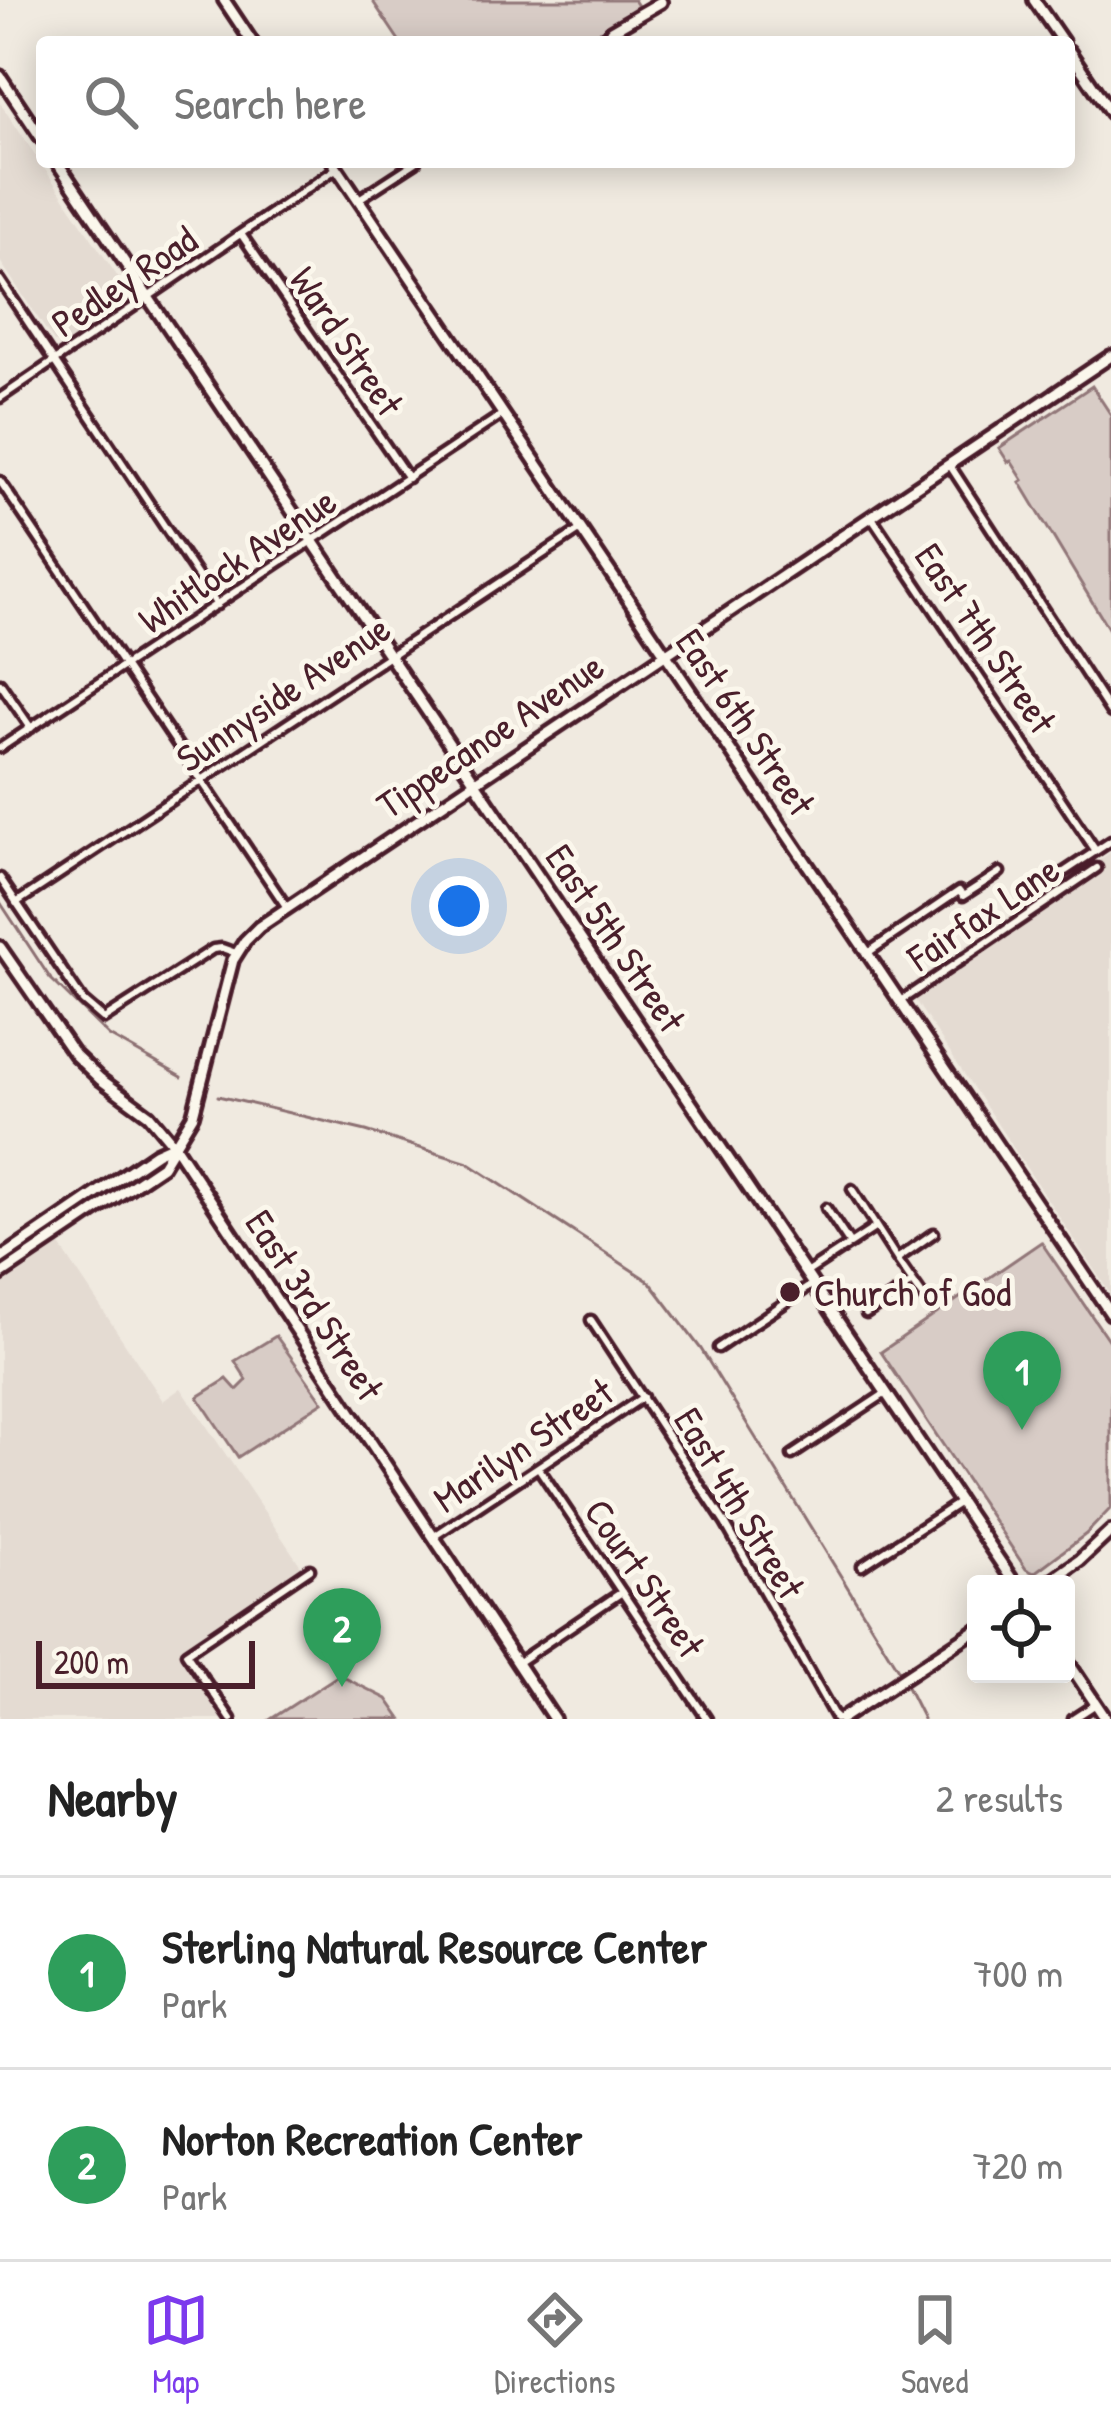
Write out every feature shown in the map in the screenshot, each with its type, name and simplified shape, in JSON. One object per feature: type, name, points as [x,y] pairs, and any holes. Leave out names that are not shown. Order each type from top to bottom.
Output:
[{"type":"street","points":[[224,0],[249,36]]},
{"type":"street","points":[[1034,0],[1059,36]]},
{"type":"street","points":[[605,36],[663,1]]},
{"type":"street","points":[[1075,60],[1111,113]]},
{"type":"street","points":[[0,76],[36,130]]},
{"type":"street","name":"East 5th Street","points":[[61,168],[1009,1575]]},
{"type":"street","name":"Pedley Road","points":[[0,398],[331,168]]},
{"type":"street","name":"East 6th Street","points":[[337,168],[1111,1314]]},
{"type":"street","points":[[359,200],[407,168]]},
{"type":"street","name":"Ward Street","points":[[242,234],[408,478]]},
{"type":"street","points":[[0,280],[218,605]]},
{"type":"street","name":"Tippecanoe Avenue","points":[[174,1145],[193,1115],[229,971],[236,953],[254,931],[1111,356]]},
{"type":"street","name":"Whitlock Avenue","points":[[0,748],[503,414]]},
{"type":"street","points":[[949,464],[1111,713]]},
{"type":"street","points":[[0,482],[287,907]]},
{"type":"street","name":"East 7th Street","points":[[872,516],[1096,850]]},
{"type":"street","name":"Sunnyside Avenue","points":[[16,903],[581,529]]},
{"type":"street","points":[[0,682],[31,728]]},
{"type":"street","name":"Fairfax Lane","points":[[1055,878],[1111,841]]},
{"type":"street","name":"Fairfax Lane","points":[[899,1002],[1097,868]]},
{"type":"street","name":"Fairfax Lane","points":[[866,954],[959,891],[963,896],[1000,872]]},
{"type":"street","points":[[0,878],[83,1001],[104,1018],[214,949],[236,953]]},
{"type":"street","name":"East 3rd Street","points":[[0,947],[74,1054],[137,1104],[174,1145],[554,1719]]},
{"type":"street","points":[[0,1259],[174,1145]]},
{"type":"street","points":[[0,1275],[161,1167],[174,1145]]},
{"type":"street","points":[[852,1189],[927,1302]]},
{"type":"street","points":[[826,1208],[850,1244]]},
{"type":"street","points":[[718,1348],[876,1226]]},
{"type":"street","points":[[897,1258],[934,1233]]},
{"type":"street","points":[[866,1314],[913,1282]]},
{"type":"street","name":"East 4th Street","points":[[591,1320],[725,1523],[838,1719]]},
{"type":"street","points":[[792,1455],[886,1393]]},
{"type":"street","name":"Marilyn Street","points":[[433,1537],[643,1397]]},
{"type":"street","name":"Court Street","points":[[538,1467],[706,1719]]},
{"type":"street","points":[[862,1566],[960,1502]]},
{"type":"street","points":[[1059,1575],[1111,1531]]},
{"type":"street","points":[[231,1719],[186,1653],[310,1569]]},
{"type":"street","points":[[517,1663],[622,1592]]},
{"type":"street","points":[[838,1719],[967,1636]]},
{"type":"street","points":[[1075,1672],[1106,1719]]},
{"type":"street","points":[[1073,1719],[1096,1704]]},
{"type":"shaded area","points":[[372,0],[634,0],[638,6],[594,36],[396,36]]},
{"type":"shaded area","points":[[0,103],[36,156],[36,168],[44,168],[128,292],[126,302],[64,345],[54,342],[0,261]]},
{"type":"shaded area","points":[[1092,386],[1111,415],[1111,633],[1023,480],[999,448]]},
{"type":"shaded area","points":[[1111,852],[1111,1295],[907,988]]},
{"type":"shaded area","points":[[57,1241],[163,1401],[181,1388],[301,1566],[179,1650],[225,1719],[0,1719],[0,1280]]},
{"type":"shaded area","points":[[1041,1242],[1111,1344],[1111,1508],[1086,1534],[1034,1573],[1026,1569],[881,1352]]},
{"type":"shaded area","points":[[276,1336],[323,1402],[238,1457],[198,1397],[227,1379],[237,1390],[247,1380],[235,1361]]},
{"type":"shaded area","points":[[339,1675],[387,1699],[401,1719],[271,1719]]},
{"type":"waterway","points":[[0,902],[50,978],[109,1036],[182,1077]]},
{"type":"waterway","points":[[218,1096],[366,1131],[468,1163],[650,1282],[701,1349],[901,1674]]},
{"type":"waterway","points":[[905,1683],[923,1719]]},
{"type":"place","name":"Church of God","points":[[790,1292]]},
{"type":"place","name":"Sterling Natural Resource Center","points":[[1022,1430]]},
{"type":"place","name":"Norton Recreation Center","points":[[342,1687]]}]
